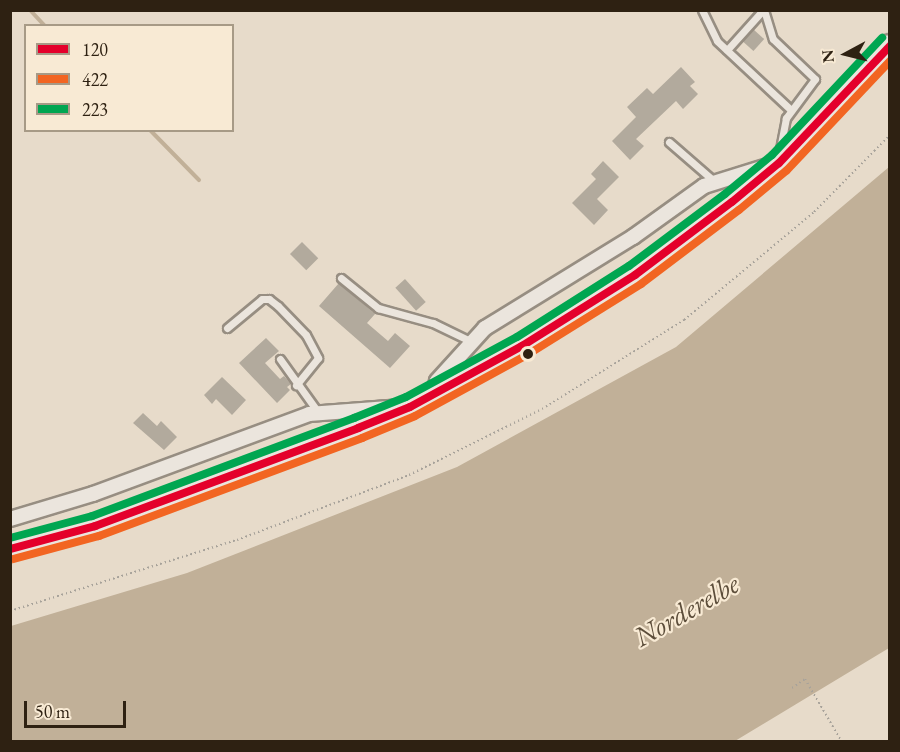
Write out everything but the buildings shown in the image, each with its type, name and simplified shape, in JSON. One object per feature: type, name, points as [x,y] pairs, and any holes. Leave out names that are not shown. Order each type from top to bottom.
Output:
[{"type":"street","points":[[10,549],[95,526],[410,407],[522,346],[635,275],[687,238],[778,163],[890,45]]},
{"type":"street","points":[[434,395],[437,381],[470,341],[714,181],[778,163]]},
{"type":"street","points":[[10,519],[93,494],[318,412],[410,407]]},
{"type":"lane","points":[[702,10],[708,28],[727,50],[791,110]]},
{"type":"lane","points":[[727,50],[763,10],[773,39],[815,79],[791,110],[781,137],[778,163]]},
{"type":"lane","points":[[669,142],[714,181]]},
{"type":"lane","points":[[341,278],[378,308],[433,323],[470,341]]},
{"type":"lane","points":[[227,328],[262,299],[269,299],[278,306],[306,334],[318,358],[296,386]]},
{"type":"lane","points":[[280,359],[296,386],[318,412]]},
{"type":"path","points":[[10,611],[237,540],[409,475],[542,409],[684,320],[814,212],[890,135]]},
{"type":"path","points":[[792,688],[805,679],[842,741]]},
{"type":"water","name":"Norderelbe","points":[[889,167],[889,648],[735,741],[11,741],[11,626],[187,573],[457,467],[676,347]]},
{"type":"waterway","points":[[30,10],[43,24]]},
{"type":"waterway","points":[[152,132],[199,180]]},
{"type":"transit line","name":"223","points":[[10,538],[92,516],[354,418],[406,397],[517,337],[629,266],[725,194],[772,155],[882,38]]},
{"type":"transit line","name":"120","points":[[10,549],[95,526],[358,428],[410,407],[522,346],[635,275],[732,202],[779,163],[890,46]]},
{"type":"transit line","name":"422","points":[[13,559],[99,536],[362,438],[415,416],[527,355],[641,284],[739,210],[787,170],[890,61]]}]
